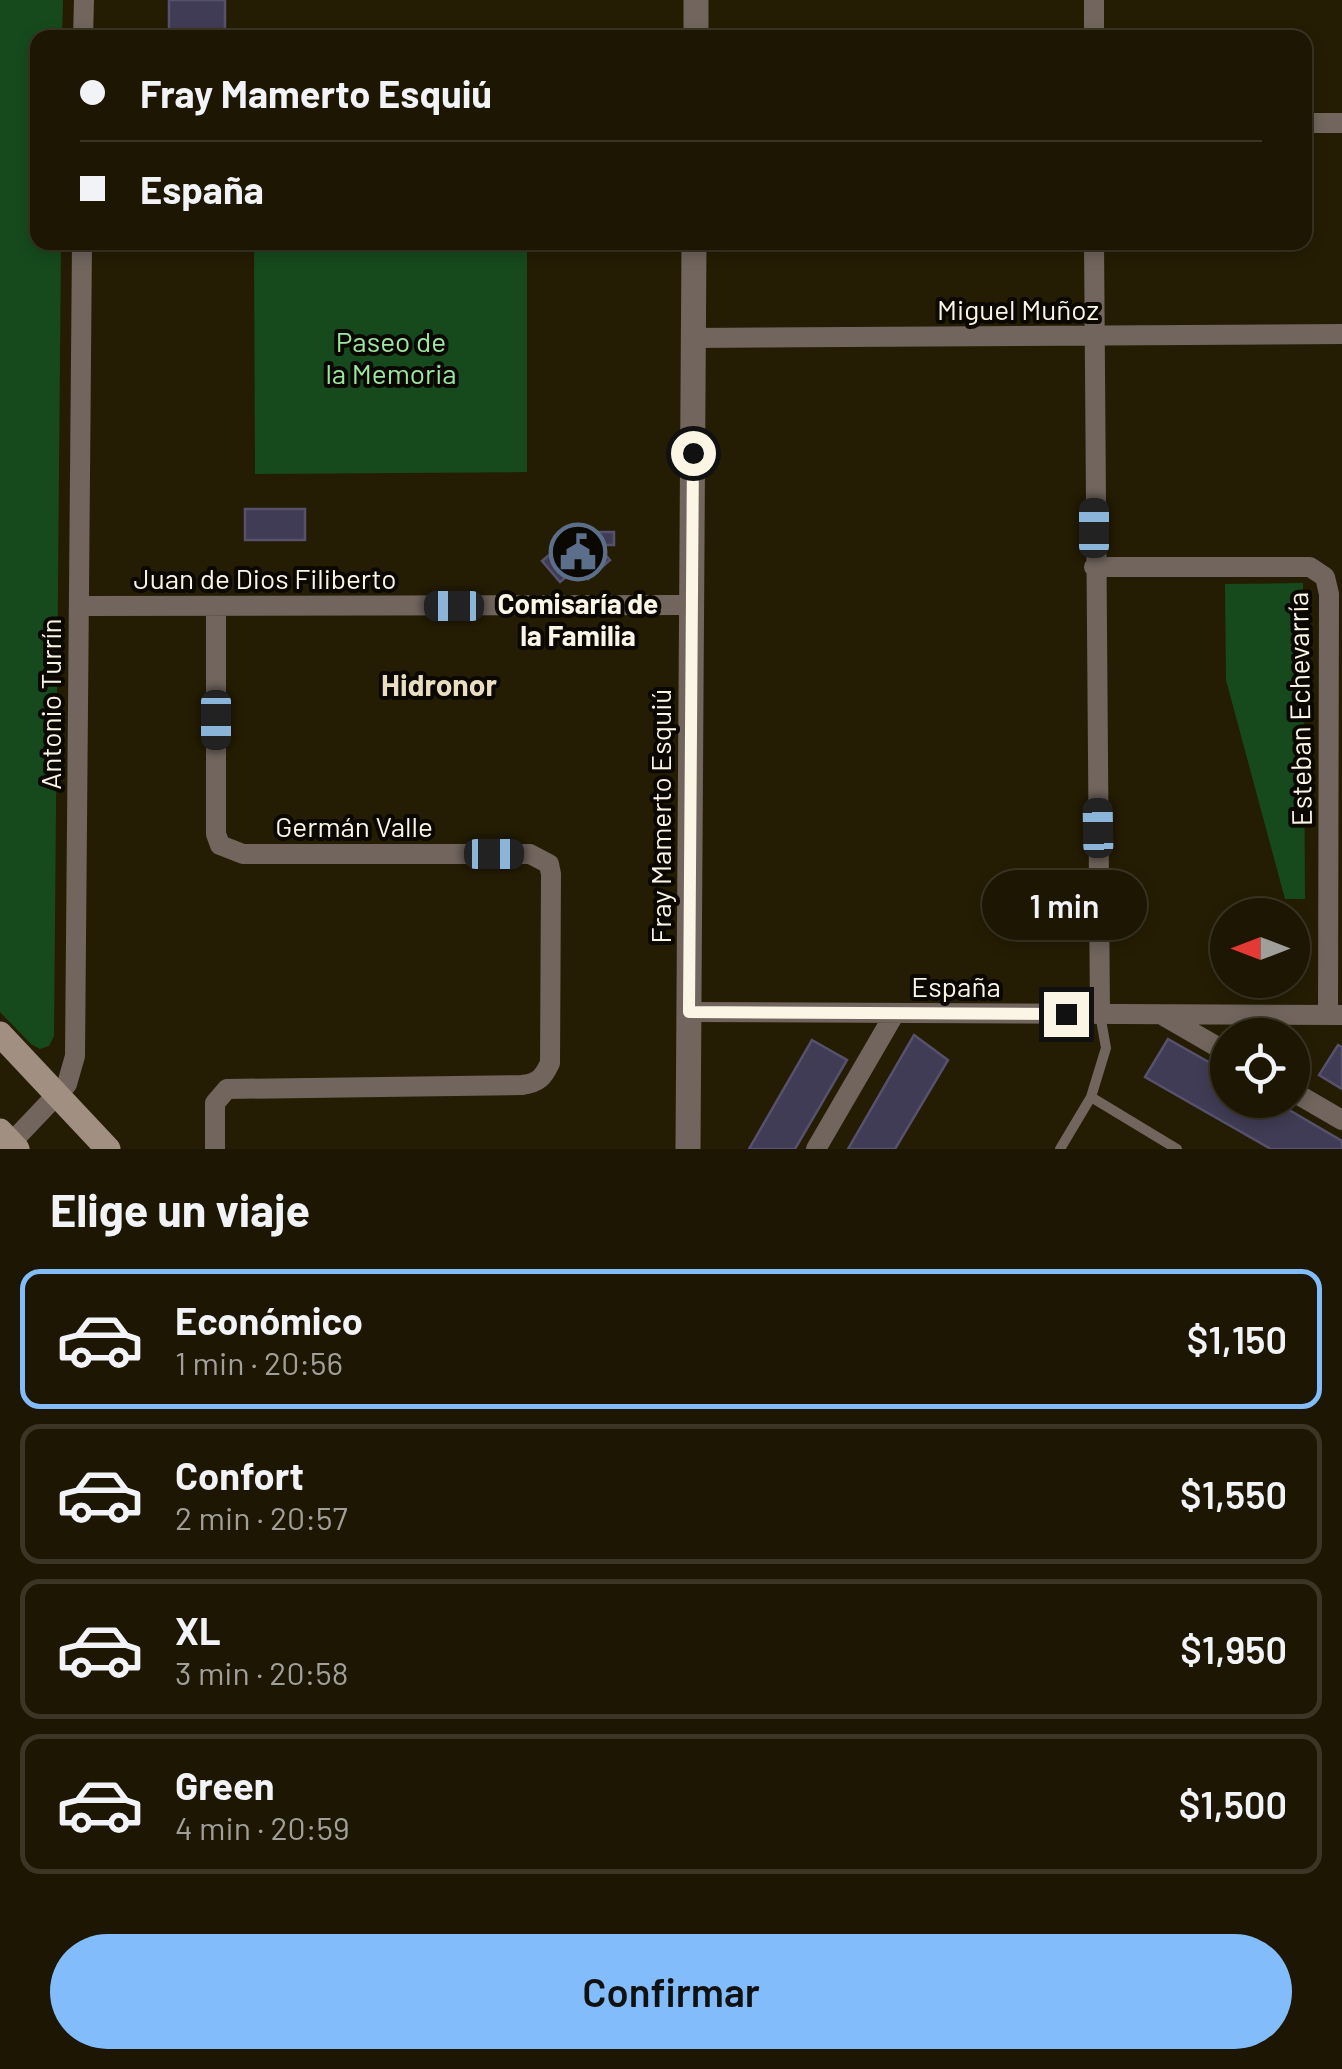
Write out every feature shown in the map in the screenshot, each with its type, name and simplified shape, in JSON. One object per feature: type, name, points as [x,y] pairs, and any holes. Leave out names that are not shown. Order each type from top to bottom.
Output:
[{"type":"main road","points":[[0,1034],[108,1149]]},
{"type":"street","points":[[84,0],[84,30]]},
{"type":"street","points":[[696,0],[696,30]]},
{"type":"street","points":[[1094,0],[1094,30]]},
{"type":"street","points":[[1312,123],[1342,123]]},
{"type":"street","name":"Antonio Turrín","points":[[9,1141],[58,1096],[67,1084],[74,1056],[82,250]]},
{"type":"street","name":"Fray Mamerto Esquiú","points":[[688,1149],[694,250]]},
{"type":"street","points":[[1094,250],[1100,1014]]},
{"type":"street","name":"Miguel Muñoz","points":[[694,338],[1342,334]]},
{"type":"street","name":"Esteban Echevarría","points":[[1094,567],[1310,568],[1324,577],[1328,594],[1335,1015]]},
{"type":"street","name":"Juan de Dios Filiberto","points":[[79,606],[692,605]]},
{"type":"street","name":"Germán Valle","points":[[214,1149],[215,1104],[227,1089],[535,1084],[550,1063],[551,874],[542,858],[530,854],[243,854],[220,845],[216,834],[216,606]]},
{"type":"street","name":"España","points":[[689,1012],[1335,1015]]},
{"type":"street","points":[[816,1149],[894,1014]]},
{"type":"street","points":[[1161,1014],[1210,1043]]},
{"type":"street","points":[[1310,1101],[1342,1120]]},
{"type":"lane","points":[[1060,1149],[1091,1097],[1106,1048],[1100,1014]]},
{"type":"lane","points":[[1091,1097],[1177,1149]]},
{"type":"green space","points":[[0,0],[63,0],[62,30],[30,30],[30,250],[61,250],[54,1036],[49,1046],[40,1049],[31,1044],[0,1012]]},
{"type":"green space","name":"Paseo de la Memoria","points":[[254,250],[527,250],[527,472],[255,474]]},
{"type":"green space","points":[[1303,583],[1305,898],[1285,898],[1226,680],[1225,584]]},
{"type":"building","points":[[169,0],[225,0],[225,30],[169,30]]},
{"type":"building","points":[[245,509],[305,509],[305,540],[245,540]]},
{"type":"building","name":"Comisaría de la Familia","points":[[577,532],[614,532],[614,545],[597,545],[610,560],[588,579],[578,567],[560,582],[542,561]]},
{"type":"building","points":[[914,1035],[948,1060],[895,1149],[848,1149]]},
{"type":"building","points":[[1168,1039],[1210,1063],[1210,1114],[1145,1077]]},
{"type":"building","points":[[812,1040],[847,1060],[795,1149],[749,1149]]},
{"type":"building","points":[[1338,1045],[1342,1047],[1342,1089],[1319,1075]]},
{"type":"building","points":[[1217,1118],[1303,1118],[1342,1141],[1342,1149],[1271,1149]]},
{"type":"place","name":"Comisaría de la Familia","points":[[578,552]]},
{"type":"district","name":"Hidronor","points":[[439,684]]},
{"type":"route","points":[[693,453],[689,1012],[1066,1014]]}]
